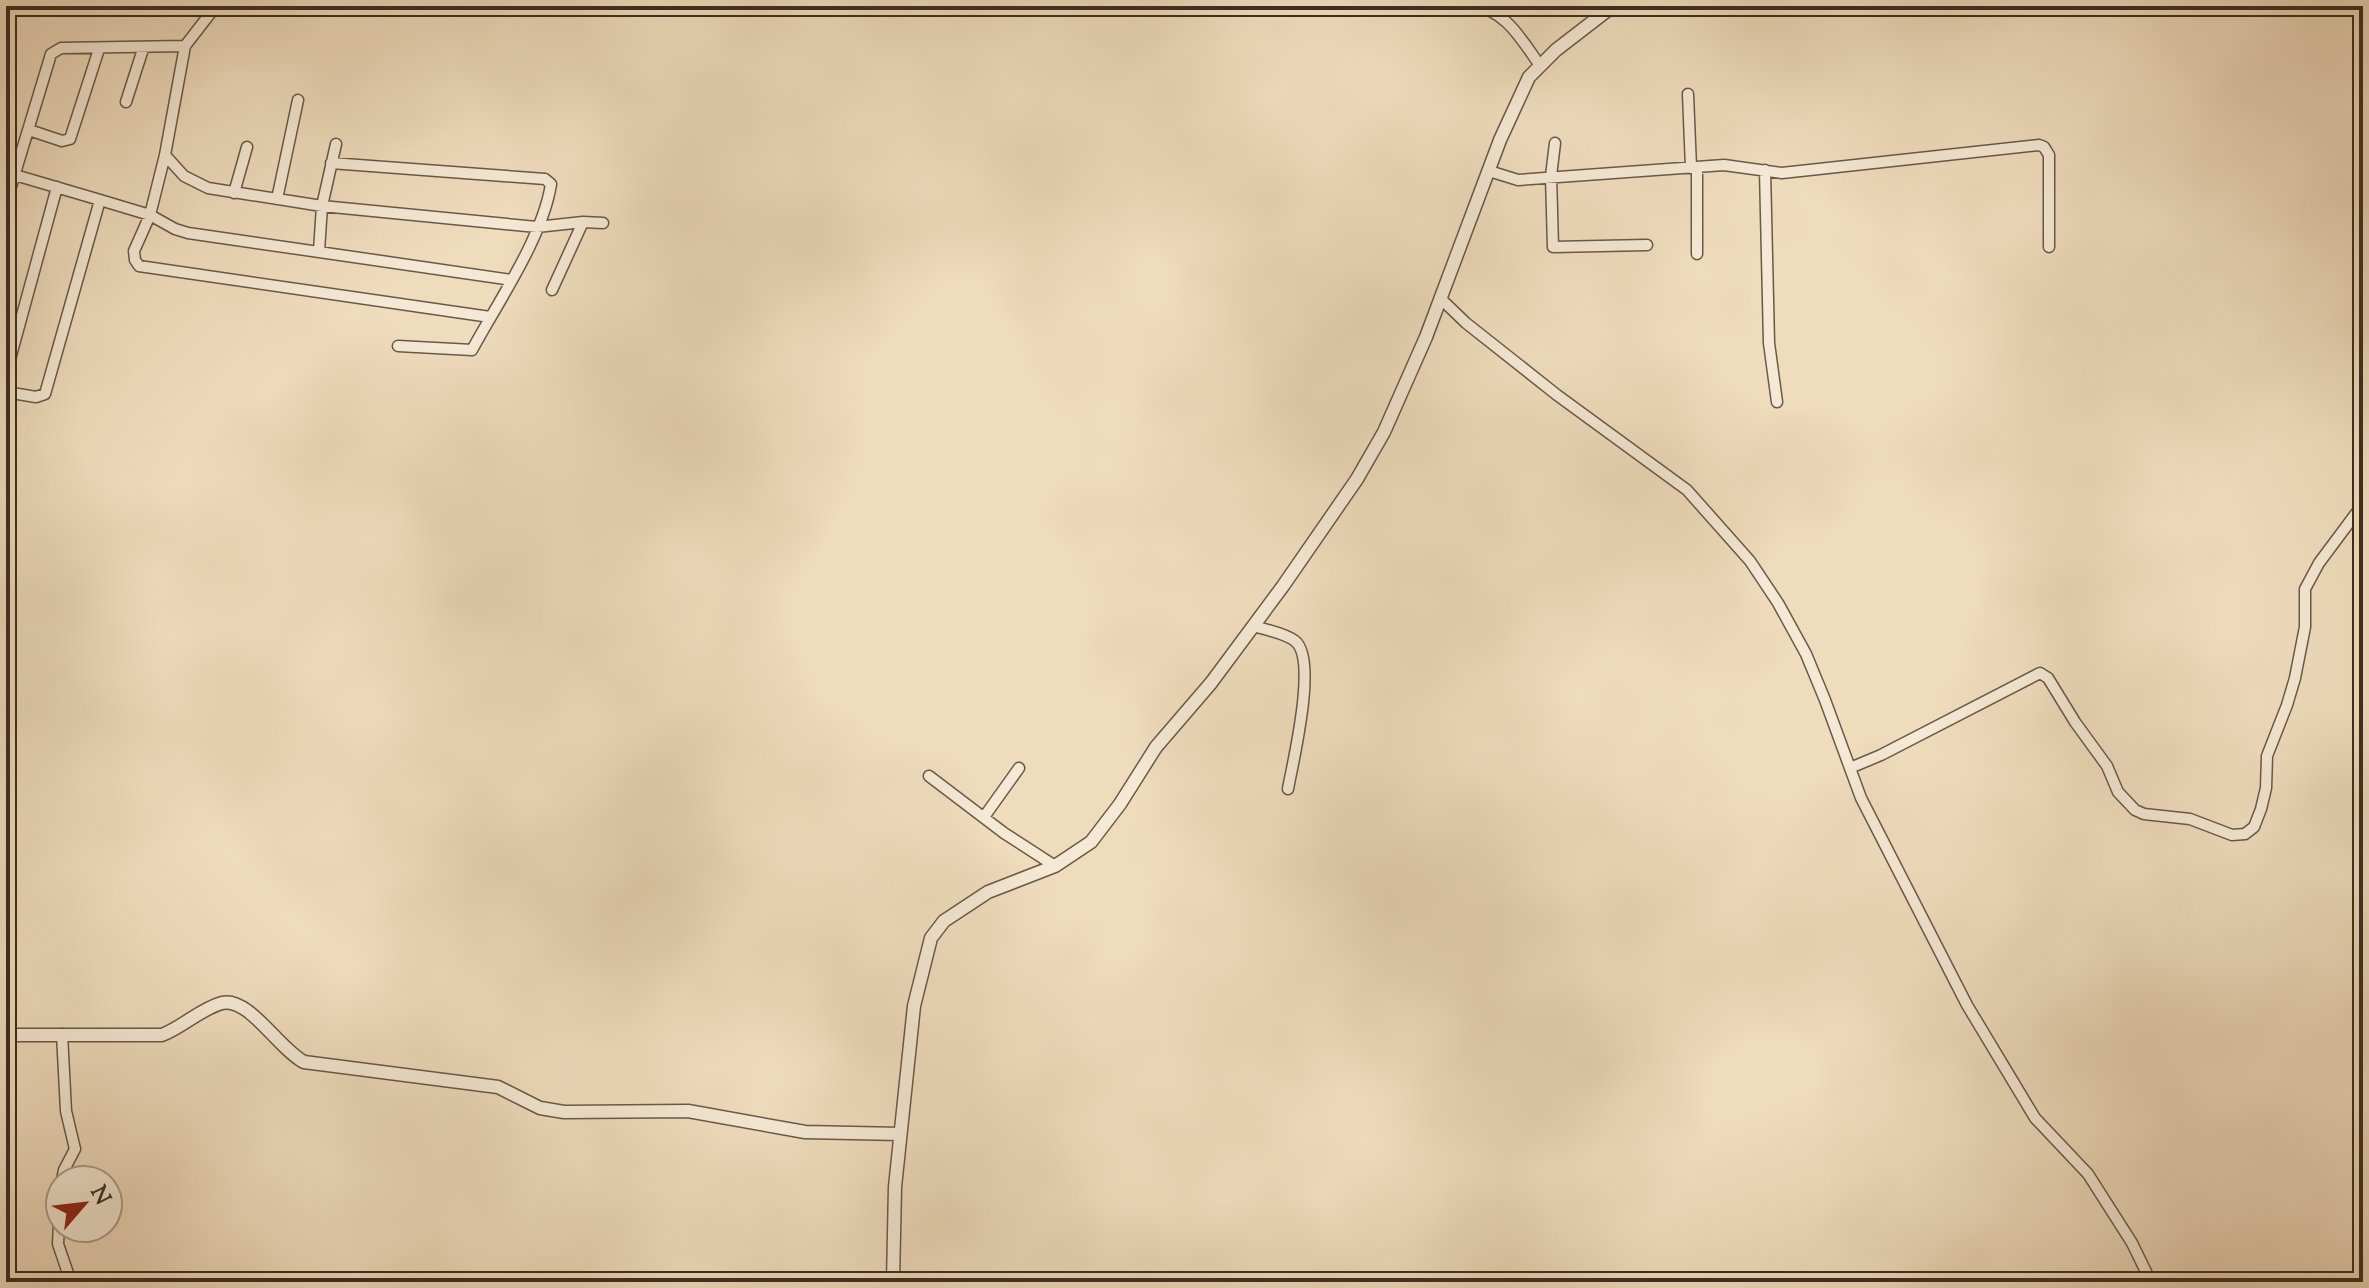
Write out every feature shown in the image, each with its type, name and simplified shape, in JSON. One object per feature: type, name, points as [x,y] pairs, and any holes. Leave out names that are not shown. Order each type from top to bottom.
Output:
[{"type":"street","points":[[216,6],[185,46],[165,155],[150,215],[134,251],[139,266],[490,317]]},
{"type":"street","points":[[1439,7],[1464,6]]},
{"type":"street","points":[[1472,6],[1488,7],[1508,22],[1539,64]]},
{"type":"street","points":[[893,1282],[895,1187],[915,997],[931,938],[944,921],[988,892],[1055,866],[1091,842],[1120,804],[1156,747],[1211,683],[1254,626],[1348,492],[1384,432],[1441,299],[1520,92],[1539,64],[1613,6]]},
{"type":"street","points":[[6,203],[51,54],[61,48],[185,46]]},
{"type":"street","points":[[29,130],[62,141],[70,139],[99,49]]},
{"type":"street","points":[[126,102],[143,49]]},
{"type":"street","points":[[1688,94],[1697,254]]},
{"type":"street","points":[[277,199],[298,100]]},
{"type":"street","points":[[1555,143],[1551,176],[1553,247],[1647,245]]},
{"type":"street","points":[[319,251],[322,206],[336,144]]},
{"type":"street","points":[[1489,171],[1518,180],[1735,165],[1782,173],[2039,145],[2049,155],[2049,247]]},
{"type":"street","points":[[234,193],[247,147]]},
{"type":"street","points":[[165,155],[194,183],[234,193],[322,206],[537,227],[603,223]]},
{"type":"street","points":[[331,163],[545,179],[551,187],[537,227],[512,280],[470,351],[398,346]]},
{"type":"street","points":[[1765,170],[1769,343],[1777,402]]},
{"type":"street","points":[[15,175],[150,215],[188,233],[512,280]]},
{"type":"street","points":[[6,374],[57,187]]},
{"type":"street","points":[[6,392],[36,397],[45,394],[100,200]]},
{"type":"street","points":[[552,290],[583,222]]},
{"type":"street","points":[[1441,299],[1466,323],[1557,395],[1674,480],[1704,506],[1750,561],[1806,654],[1871,820],[1967,1005],[2040,1125],[2088,1174],[2132,1243],[2151,1282]]},
{"type":"street","points":[[1850,768],[2040,673],[2048,678],[2107,766],[2118,792],[2135,810],[2144,814],[2190,819],[2232,835],[2245,834],[2254,827],[2261,809],[2266,788],[2267,756],[2295,678],[2305,627],[2305,589],[2319,563],[2363,504]]},
{"type":"street","points":[[1254,626],[1293,640],[1301,649],[1306,696],[1288,789]]},
{"type":"street","points":[[984,817],[1019,768]]},
{"type":"street","points":[[929,776],[1055,866]]},
{"type":"street","points":[[6,1035],[162,1035],[213,1007],[225,1002],[238,1003],[250,1011],[292,1056],[304,1062],[498,1087],[540,1108],[564,1112],[688,1111],[805,1132],[900,1134]]},
{"type":"street","points":[[62,1034],[66,1111],[75,1149],[67,1164]]},
{"type":"street","points":[[58,1244],[71,1282]]}]
